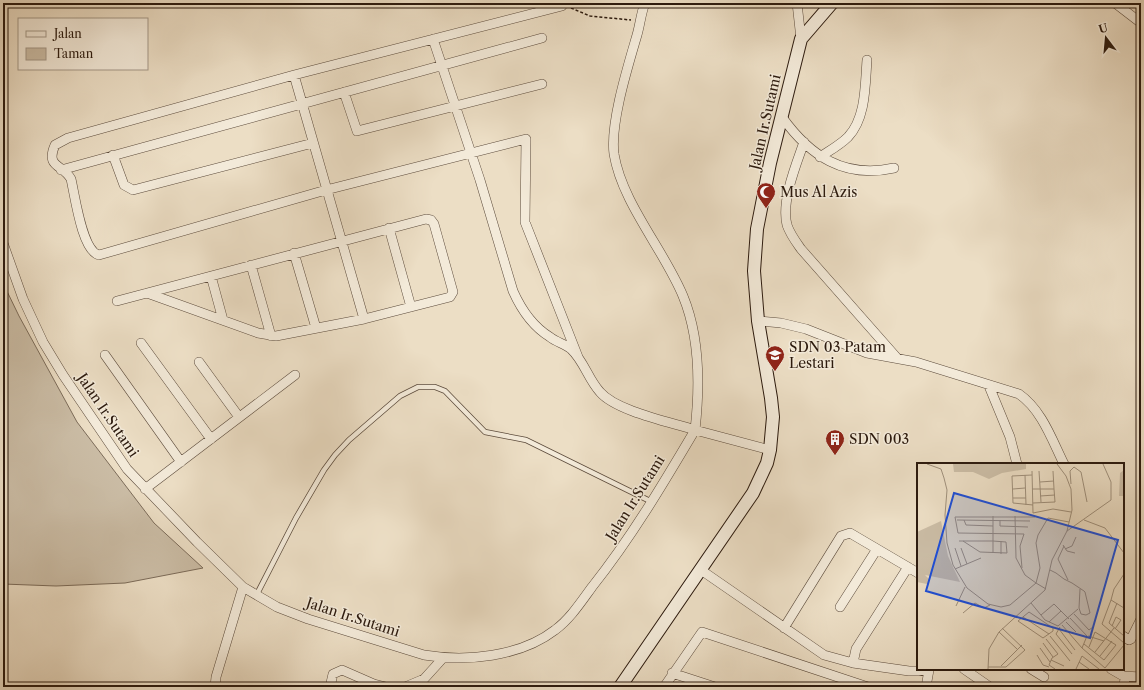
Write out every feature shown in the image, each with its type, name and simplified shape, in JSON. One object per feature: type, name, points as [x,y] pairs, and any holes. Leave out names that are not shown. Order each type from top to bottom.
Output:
[{"type":"street","points":[[645,3],[616,120],[614,154],[626,188],[677,285],[688,311],[694,340],[697,373],[698,401],[695,430]]},
{"type":"street","points":[[797,3],[800,39]]},
{"type":"street","name":"Jalan Ir.Sutami","points":[[620,687],[753,493],[762,477],[770,450],[773,417],[758,320],[754,271],[757,229],[800,39],[832,3]]},
{"type":"street","points":[[1115,3],[1141,23]]},
{"type":"street","points":[[566,6],[294,75],[68,138],[56,145],[53,150],[52,160],[71,179],[87,243],[94,254],[99,255],[326,190],[526,139],[525,222],[578,357],[592,382],[606,398],[626,408],[695,430],[770,450]]},
{"type":"street","points":[[61,170],[542,38]]},
{"type":"street","points":[[433,39],[472,154],[512,291],[519,304],[538,329],[570,349],[578,357]]},
{"type":"street","points":[[820,157],[847,139],[856,124],[865,94],[867,60]]},
{"type":"street","points":[[294,75],[364,319]]},
{"type":"street","points":[[344,92],[357,131],[542,84]]},
{"type":"street","points":[[782,117],[804,142],[820,157],[838,166],[850,169],[880,171],[894,168]]},
{"type":"street","points":[[804,142],[789,190],[787,224],[790,233],[801,249],[898,358]]},
{"type":"street","points":[[113,155],[124,185],[133,190],[313,143]]},
{"type":"street","points":[[118,301],[147,293],[211,276],[294,253],[426,219],[432,222],[452,290],[450,297],[411,307],[364,319],[272,336],[147,293]]},
{"type":"street","points":[[389,228],[411,307]]},
{"type":"street","name":"Jalan Ir.Sutami","points":[[3,243],[23,298],[43,342],[107,441],[127,469],[145,489],[243,587],[277,607],[308,619],[424,655],[443,658],[474,658],[510,651],[543,638],[554,631],[567,620],[615,559],[652,502],[695,430]]},
{"type":"street","points":[[294,253],[316,328]]},
{"type":"street","points":[[251,265],[272,336]]},
{"type":"street","points":[[211,276],[223,320]]},
{"type":"street","points":[[758,320],[801,327],[867,353],[928,365],[989,386],[1019,394],[1028,400],[1044,424],[1064,463]]},
{"type":"street","points":[[141,343],[211,439]]},
{"type":"street","points":[[105,355],[181,462]]},
{"type":"street","points":[[199,362],[239,417]]},
{"type":"street","points":[[145,489],[295,375]]},
{"type":"street","points":[[989,386],[1010,437],[1017,463]]},
{"type":"street","points":[[784,628],[841,536],[850,533],[917,572]]},
{"type":"street","points":[[840,607],[877,549]]},
{"type":"street","points":[[853,663],[856,649],[908,567]]},
{"type":"street","points":[[700,570],[824,655],[853,663],[909,671],[919,670]]},
{"type":"street","points":[[215,687],[216,677],[243,587]]},
{"type":"street","points":[[1124,637],[1129,640],[1131,639],[1141,619]]},
{"type":"street","points":[[664,687],[672,673],[702,632],[868,687]]},
{"type":"street","points":[[405,687],[424,679],[443,658]]},
{"type":"street","points":[[330,687],[333,674],[342,670],[374,684],[386,687]]},
{"type":"street","points":[[926,687],[929,670]]},
{"type":"street","points":[[965,670],[990,687]]},
{"type":"street","points":[[1033,670],[1044,677]]},
{"type":"street","points":[[1113,670],[1123,676],[1141,677]]},
{"type":"street","points":[[672,673],[715,687]]},
{"type":"street","points":[[1123,676],[1125,677],[1124,687]]},
{"type":"lane","points":[[256,596],[296,518],[324,470],[335,455],[349,440],[400,396],[418,388],[435,387],[446,391],[485,432],[526,440],[652,502]]},
{"type":"path","points":[[566,6],[590,16],[640,22]]},
{"type":"green space","points":[[3,283],[19,316],[77,422],[154,523],[203,568],[125,583],[56,586],[3,584]]},
{"type":"place","name":"Mus Al Azis","points":[[766,209]]},
{"type":"place","name":"SDN 03 Patam Lestari","points":[[775,372]]},
{"type":"place","name":"SDN 003","points":[[835,456]]}]
